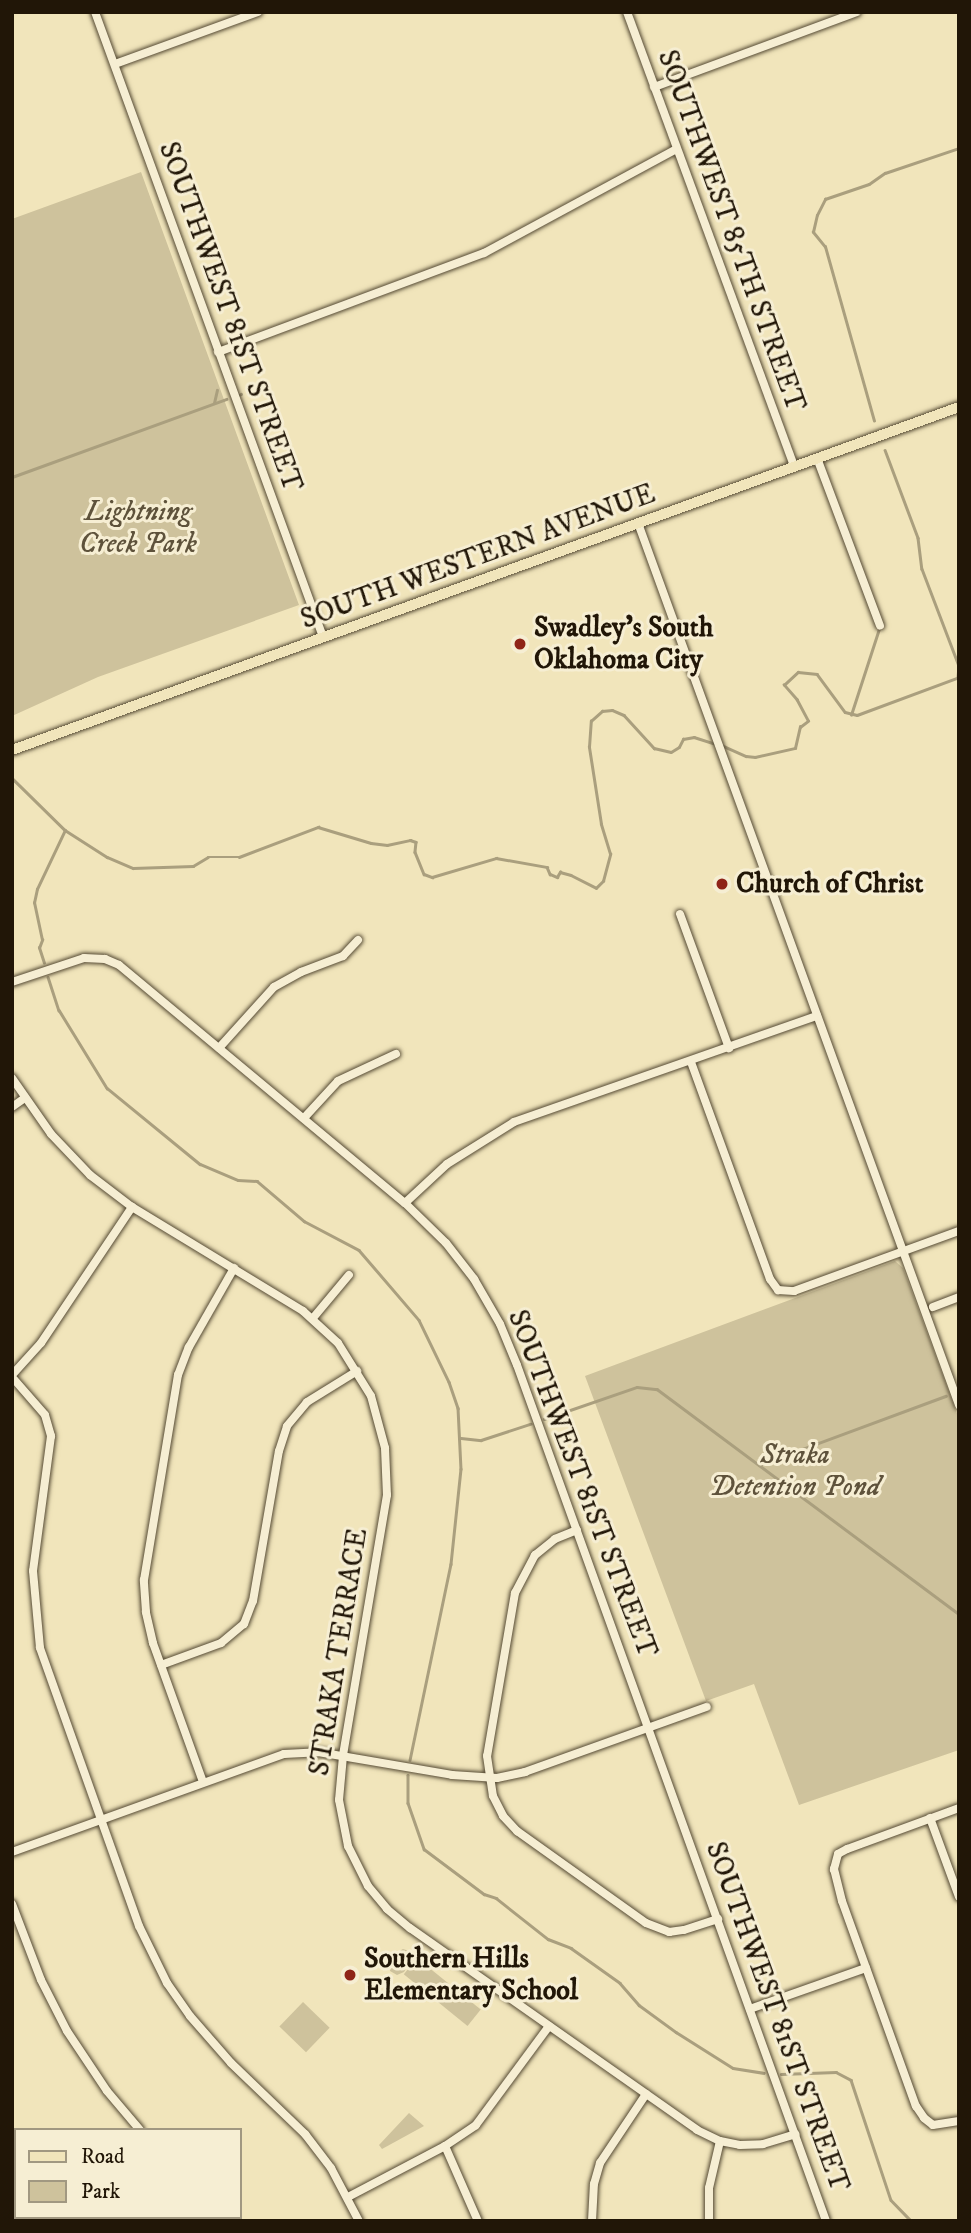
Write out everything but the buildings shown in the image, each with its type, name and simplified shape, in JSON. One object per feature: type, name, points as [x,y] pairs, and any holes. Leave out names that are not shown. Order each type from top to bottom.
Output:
[{"type":"main road","name":"SOUTH WESTERN AVENUE","points":[[12,750],[959,407]]},
{"type":"street","name":"SOUTHWEST 81ST STREET","points":[[95,12],[323,637]]},
{"type":"street","points":[[116,64],[258,12]]},
{"type":"street","name":"SOUTHWEST 85TH STREET","points":[[626,12],[794,466]]},
{"type":"street","points":[[654,87],[857,12]]},
{"type":"street","points":[[219,352],[484,253],[676,149]]},
{"type":"street","points":[[817,458],[880,626]]},
{"type":"street","points":[[638,523],[959,1405]]},
{"type":"street","points":[[680,914],[729,1048]]},
{"type":"street","points":[[219,1048],[274,987],[301,972],[343,956],[358,940]]},
{"type":"street","name":"SOUTHWEST 81ST STREET","points":[[12,982],[73,960],[95,958],[111,961],[128,971],[405,1203],[459,1258],[492,1310],[517,1365],[826,2221]]},
{"type":"street","points":[[405,1203],[447,1164],[506,1125],[817,1016]]},
{"type":"street","points":[[303,1118],[338,1081],[396,1054]]},
{"type":"street","points":[[691,1062],[770,1279],[781,1292],[794,1291],[959,1231]]},
{"type":"street","name":"STRAKA TERRACE","points":[[12,1078],[24,1098],[68,1154],[132,1207],[313,1318],[338,1343],[357,1371],[379,1417],[385,1448],[387,1485],[343,1756],[339,1800],[342,1824],[352,1859],[368,1886],[397,1917],[697,2130],[719,2141],[757,2145],[795,2134]]},
{"type":"street","points":[[12,1107],[24,1098]]},
{"type":"street","points":[[132,1207],[41,1343],[12,1376],[41,1409],[50,1430],[49,1462],[35,1548],[35,1623],[47,1675],[100,1820],[139,1926],[167,1983],[217,2049],[305,2134],[348,2197],[359,2221]]},
{"type":"street","points":[[204,1782],[148,1628],[144,1580],[173,1392],[189,1347],[233,1268]]},
{"type":"street","points":[[313,1318],[349,1275]]},
{"type":"street","points":[[933,1307],[959,1297]]},
{"type":"street","points":[[161,1665],[221,1643],[244,1624],[254,1601],[279,1451],[287,1426],[307,1402],[357,1371]]},
{"type":"street","points":[[577,1530],[541,1549],[527,1564],[519,1581],[488,1744],[488,1777],[498,1808],[517,1831],[646,1923],[662,1931],[678,1931],[718,1919]]},
{"type":"street","points":[[12,1852],[284,1754],[318,1752],[452,1775],[488,1777],[525,1772],[707,1707]]},
{"type":"street","points":[[959,1808],[847,1849],[835,1859],[834,1869],[838,1888],[916,2106],[933,2125],[959,2121]]},
{"type":"street","points":[[930,1818],[959,1898]]},
{"type":"street","points":[[12,1904],[41,1980],[67,2031],[107,2091],[138,2128]]},
{"type":"street","points":[[750,2009],[866,1968]]},
{"type":"street","points":[[348,2197],[445,2146],[485,2116],[549,2025]]},
{"type":"street","points":[[592,2221],[594,2184],[600,2163],[646,2094]]},
{"type":"street","points":[[709,2221],[709,2188],[719,2141]]},
{"type":"street","points":[[445,2146],[478,2221]]},
{"type":"green space","name":"Lightning Creek Park","points":[[141,172],[299,605],[98,677],[12,716],[12,219]]},
{"type":"green space","name":"Straka Detention Pond","points":[[895,1261],[903,1268],[959,1419],[959,1750],[799,1805],[754,1684],[706,1701],[585,1376]]},
{"type":"green space","points":[[403,1949],[409,1951],[412,1958],[404,1972],[397,1975],[390,1971],[392,1955]]},
{"type":"green space","points":[[417,1958],[481,2010],[468,2026],[404,1974]]},
{"type":"green space","points":[[303,2002],[330,2028],[306,2052],[279,2026]]},
{"type":"green space","points":[[409,2113],[424,2126],[382,2149],[379,2145]]},
{"type":"waterway","points":[[874,421],[825,247],[813,232],[817,215],[825,199],[869,184],[885,173],[959,148]]},
{"type":"waterway","points":[[214,403],[217,390]]},
{"type":"waterway","points":[[12,477],[226,399]]},
{"type":"waterway","points":[[885,450],[918,538],[922,569],[959,666],[958,677]]},
{"type":"waterway","points":[[851,715],[879,629]]},
{"type":"waterway","points":[[721,745],[755,757],[795,748],[800,727],[808,721],[797,700],[784,685],[798,672],[817,674],[845,712],[857,715],[959,677]]},
{"type":"waterway","points":[[12,778],[65,830],[107,857],[133,868],[193,866],[208,857],[239,857],[318,827],[371,843],[387,845],[410,840],[416,842],[415,852],[424,874],[432,877],[496,858],[547,867],[550,874],[557,877],[560,872],[571,875],[596,888],[603,881],[610,854],[601,824],[589,747],[591,721],[602,711],[612,710],[624,715],[654,748],[671,752],[679,747],[683,739],[694,737],[715,744]]},
{"type":"waterway","points":[[44,963],[39,948],[42,940],[34,903],[37,889],[65,830]]},
{"type":"waterway","points":[[48,977],[59,1010],[107,1088],[200,1164],[238,1180],[257,1181],[304,1221],[359,1250],[419,1320],[449,1382],[458,1408],[461,1469],[451,1564],[410,1760]]},
{"type":"waterway","points":[[544,1419],[637,1387],[657,1389],[959,1614]]},
{"type":"waterway","points":[[759,1465],[946,1396]]},
{"type":"waterway","points":[[461,1438],[481,1440],[530,1424]]},
{"type":"waterway","points":[[408,1775],[408,1803],[424,1849],[484,1894],[496,1898],[548,1939],[571,1948],[620,1983],[639,2005],[676,2032],[733,2068],[764,2073]]},
{"type":"waterway","points":[[781,2074],[836,2072],[851,2080],[891,2200],[911,2221]]},
{"type":"place","name":"Swadley’s South Oklahoma City","points":[[520,644]]},
{"type":"place","name":"Church of Christ","points":[[722,884]]},
{"type":"place","name":"Southern Hills Elementary School","points":[[350,1975]]}]
